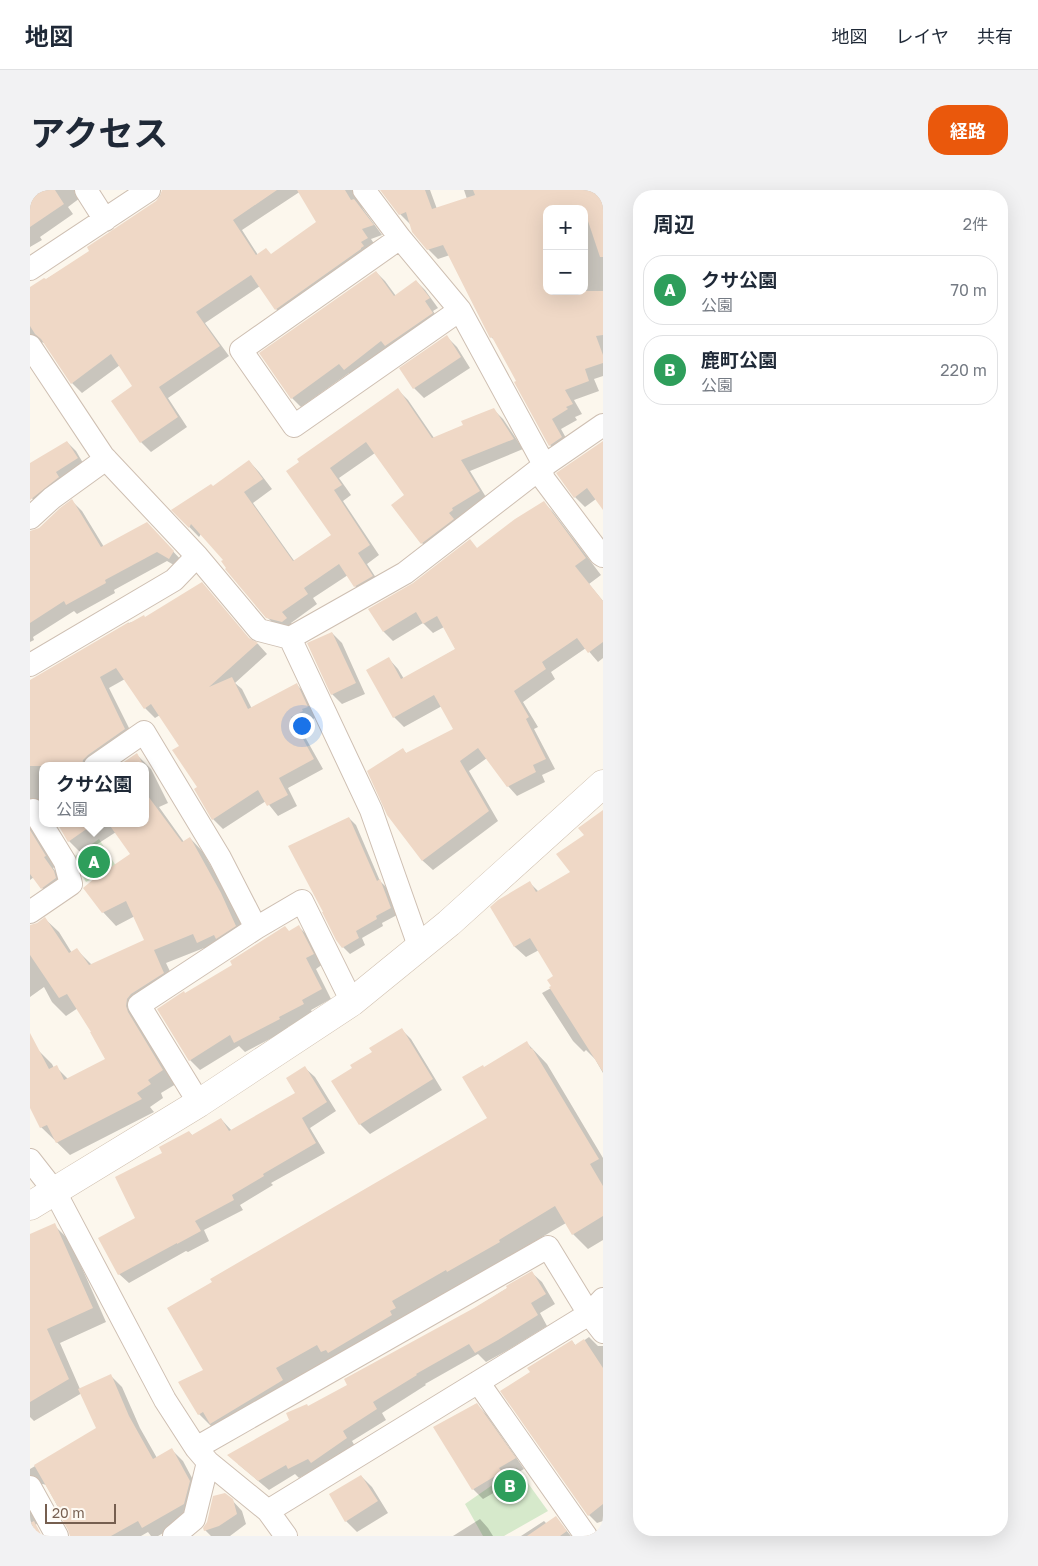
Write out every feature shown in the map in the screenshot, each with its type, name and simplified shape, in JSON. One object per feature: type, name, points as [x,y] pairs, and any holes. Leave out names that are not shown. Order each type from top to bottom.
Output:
[{"type":"street","points":[[86,190],[105,220]]},
{"type":"street","points":[[30,270],[149,190]]},
{"type":"street","points":[[364,190],[400,238],[460,310],[541,459],[543,478],[603,556]]},
{"type":"street","points":[[400,238],[241,350],[294,426],[460,310]]},
{"type":"street","points":[[30,346],[106,459],[197,556],[259,630],[290,638],[405,573],[542,467],[603,425]]},
{"type":"street","points":[[30,518],[52,498],[106,459]]},
{"type":"street","points":[[30,666],[174,580],[197,556]]},
{"type":"street","points":[[290,638],[371,810],[419,946]]},
{"type":"street","points":[[101,762],[144,732],[220,858],[256,928]]},
{"type":"street","points":[[30,1206],[199,1103],[352,1002],[449,923],[603,784]]},
{"type":"street","points":[[30,912],[71,884],[65,862],[46,827]]},
{"type":"street","points":[[199,1103],[139,1005],[256,928],[302,901],[352,1002]]},
{"type":"street","points":[[30,1160],[54,1192],[165,1400],[202,1455],[268,1511],[286,1536]]},
{"type":"street","points":[[202,1455],[548,1247],[596,1306],[603,1332]]},
{"type":"street","points":[[268,1511],[478,1382],[596,1306]]},
{"type":"street","points":[[478,1382],[586,1536]]},
{"type":"street","points":[[174,1536],[194,1519],[202,1455]]},
{"type":"street","points":[[30,1487],[57,1536]]},
{"type":"green space","points":[[99,839],[116,866],[86,882],[72,858]]},
{"type":"green space","points":[[517,1468],[548,1511],[504,1536],[483,1536],[465,1504]]},
{"type":"building","points":[[30,190],[55,190],[64,204],[30,227]]},
{"type":"building","points":[[162,190],[277,190],[233,220],[256,255],[266,248],[271,254],[316,222],[297,190],[345,190],[351,200],[354,199],[374,225],[362,229],[368,238],[361,242],[364,246],[361,249],[275,310],[251,275],[196,312],[220,346],[159,387],[178,417],[140,443],[111,401],[132,386],[111,354],[71,384],[30,326],[30,287],[44,278],[46,279],[89,251],[87,247],[156,201]]},
{"type":"building","points":[[380,190],[425,190],[432,209],[475,195],[473,190],[603,190],[603,257],[600,257],[588,221],[588,205],[543,205],[543,295],[588,295],[588,291],[603,291],[603,335],[596,336],[603,355],[603,363],[585,369],[589,381],[565,390],[573,404],[566,407],[568,409],[552,419],[562,437],[549,446],[492,337],[490,338],[443,245],[427,250],[412,232],[406,212],[399,215]]},
{"type":"building","points":[[376,271],[394,296],[416,280],[430,298],[425,301],[433,313],[385,346],[381,341],[344,370],[339,364],[291,399],[259,353]]},
{"type":"building","points":[[447,335],[461,357],[413,389],[399,368]]},
{"type":"building","points":[[398,388],[432,438],[463,425],[461,421],[494,408],[514,439],[461,460],[480,491],[452,508],[453,510],[449,513],[454,519],[421,544],[391,505],[404,495],[366,442],[330,468],[342,485],[334,490],[370,545],[358,553],[373,576],[354,587],[339,564],[304,588],[308,594],[282,612],[287,618],[282,622],[266,618],[225,569],[221,561],[223,560],[191,524],[189,528],[171,510],[211,484],[213,486],[249,460],[263,479],[244,492],[293,561],[331,535],[286,471],[299,462],[297,459]]},
{"type":"building","points":[[67,441],[78,458],[56,472],[59,477],[30,500],[30,463]]},
{"type":"building","points":[[603,441],[603,510],[587,488],[574,498],[556,473]]},
{"type":"building","points":[[72,499],[101,547],[147,522],[174,551],[169,559],[157,552],[105,580],[106,583],[66,605],[64,601],[30,623],[30,531],[39,528]]},
{"type":"building","points":[[544,501],[586,558],[575,566],[603,601],[603,642],[588,653],[577,638],[542,662],[546,669],[514,691],[529,717],[526,719],[546,759],[533,765],[536,772],[507,787],[478,748],[460,761],[489,811],[422,861],[387,815],[367,771],[403,748],[406,753],[453,729],[434,695],[393,718],[366,670],[389,657],[401,679],[455,649],[437,616],[423,624],[416,612],[383,632],[368,609],[413,583],[470,539],[477,548],[515,519]]},
{"type":"building","points":[[202,582],[249,638],[258,643],[209,687],[232,677],[248,709],[297,683],[308,707],[291,717],[314,759],[279,778],[288,795],[267,806],[258,790],[212,820],[194,789],[197,787],[172,750],[179,746],[151,704],[144,709],[116,668],[100,677],[125,729],[88,755],[83,762],[39,762],[39,766],[30,766],[30,680],[129,622],[128,624],[144,615],[145,617]]},
{"type":"building","points":[[332,632],[356,683],[331,695],[307,643]]},
{"type":"building","points":[[137,753],[142,762],[124,762]]},
{"type":"building","points":[[149,797],[182,842],[190,837],[221,893],[236,926],[216,939],[214,935],[197,943],[193,934],[154,950],[164,973],[131,994],[127,999],[126,1006],[163,1070],[148,1080],[151,1084],[137,1093],[142,1099],[56,1143],[47,1125],[40,1128],[30,1108],[30,1033],[49,1069],[57,1065],[64,1080],[105,1059],[91,1032],[67,994],[59,998],[30,955],[30,925],[37,923],[45,917],[69,953],[77,948],[89,965],[144,940],[126,901],[102,913],[83,888],[130,854],[111,827],[149,827]]},
{"type":"building","points":[[603,810],[603,1072],[549,987],[551,986],[547,980],[553,976],[530,938],[514,947],[490,907],[498,900],[530,881],[536,892],[570,872],[556,854],[584,835],[578,828]]},
{"type":"building","points":[[349,817],[377,881],[380,879],[391,908],[376,916],[377,919],[356,931],[359,938],[342,948],[336,940],[288,846]]},
{"type":"building","points":[[59,827],[89,827],[68,842]]},
{"type":"building","points":[[30,830],[46,856],[44,857],[54,871],[56,878],[41,889],[30,874]]},
{"type":"building","points":[[299,925],[314,954],[306,958],[322,989],[302,1000],[304,1004],[279,1017],[280,1019],[234,1043],[230,1035],[189,1061],[157,1009],[184,991],[185,993],[232,965],[230,961],[285,926],[289,931]]},
{"type":"building","points":[[402,1028],[433,1079],[359,1125],[331,1081],[352,1068],[350,1065],[372,1052],[369,1048]]},
{"type":"building","points":[[527,1041],[599,1159],[590,1164],[603,1186],[603,1216],[572,1235],[555,1206],[499,1240],[500,1242],[392,1301],[396,1308],[390,1311],[392,1315],[328,1353],[326,1350],[321,1352],[317,1345],[276,1368],[283,1380],[210,1424],[203,1412],[198,1415],[178,1382],[203,1370],[167,1308],[212,1282],[210,1279],[487,1118],[462,1077],[483,1065],[484,1067]]},
{"type":"building","points":[[305,1066],[327,1102],[302,1118],[316,1143],[263,1174],[264,1176],[232,1195],[234,1200],[195,1221],[201,1231],[118,1275],[98,1238],[135,1218],[115,1177],[162,1153],[159,1147],[189,1131],[192,1135],[221,1118],[229,1131],[295,1093],[286,1078]]},
{"type":"building","points":[[55,1223],[93,1308],[47,1329],[69,1379],[30,1402],[30,1234]]},
{"type":"building","points":[[532,1271],[546,1294],[531,1303],[538,1315],[475,1353],[469,1344],[416,1374],[373,1402],[377,1409],[343,1431],[347,1438],[311,1463],[308,1459],[288,1469],[286,1465],[258,1481],[227,1455],[289,1420],[286,1413],[307,1404],[308,1406],[347,1385],[344,1379],[474,1308]]},
{"type":"building","points":[[584,1339],[603,1368],[603,1504],[588,1516],[500,1391],[530,1372],[527,1368],[572,1340],[575,1345]]},
{"type":"building","points":[[111,1374],[129,1416],[153,1459],[172,1448],[190,1481],[184,1504],[142,1528],[138,1521],[111,1536],[70,1536],[56,1508],[58,1507],[34,1465],[96,1428],[78,1389]]},
{"type":"building","points":[[477,1403],[516,1458],[499,1468],[502,1472],[472,1490],[433,1427]]},
{"type":"building","points":[[361,1475],[378,1501],[345,1522],[329,1494]]},
{"type":"building","points":[[225,1493],[233,1499],[237,1514],[219,1526],[204,1531],[203,1528],[207,1522],[213,1496]]},
{"type":"building","points":[[556,1516],[567,1531],[560,1536],[527,1536]]},
{"type":"building","points":[[34,1521],[42,1536],[30,1536],[30,1523]]},
{"type":"place","name":"クサ公園","points":[[94,862]]},
{"type":"place","name":"鹿町公園","points":[[510,1486]]}]
